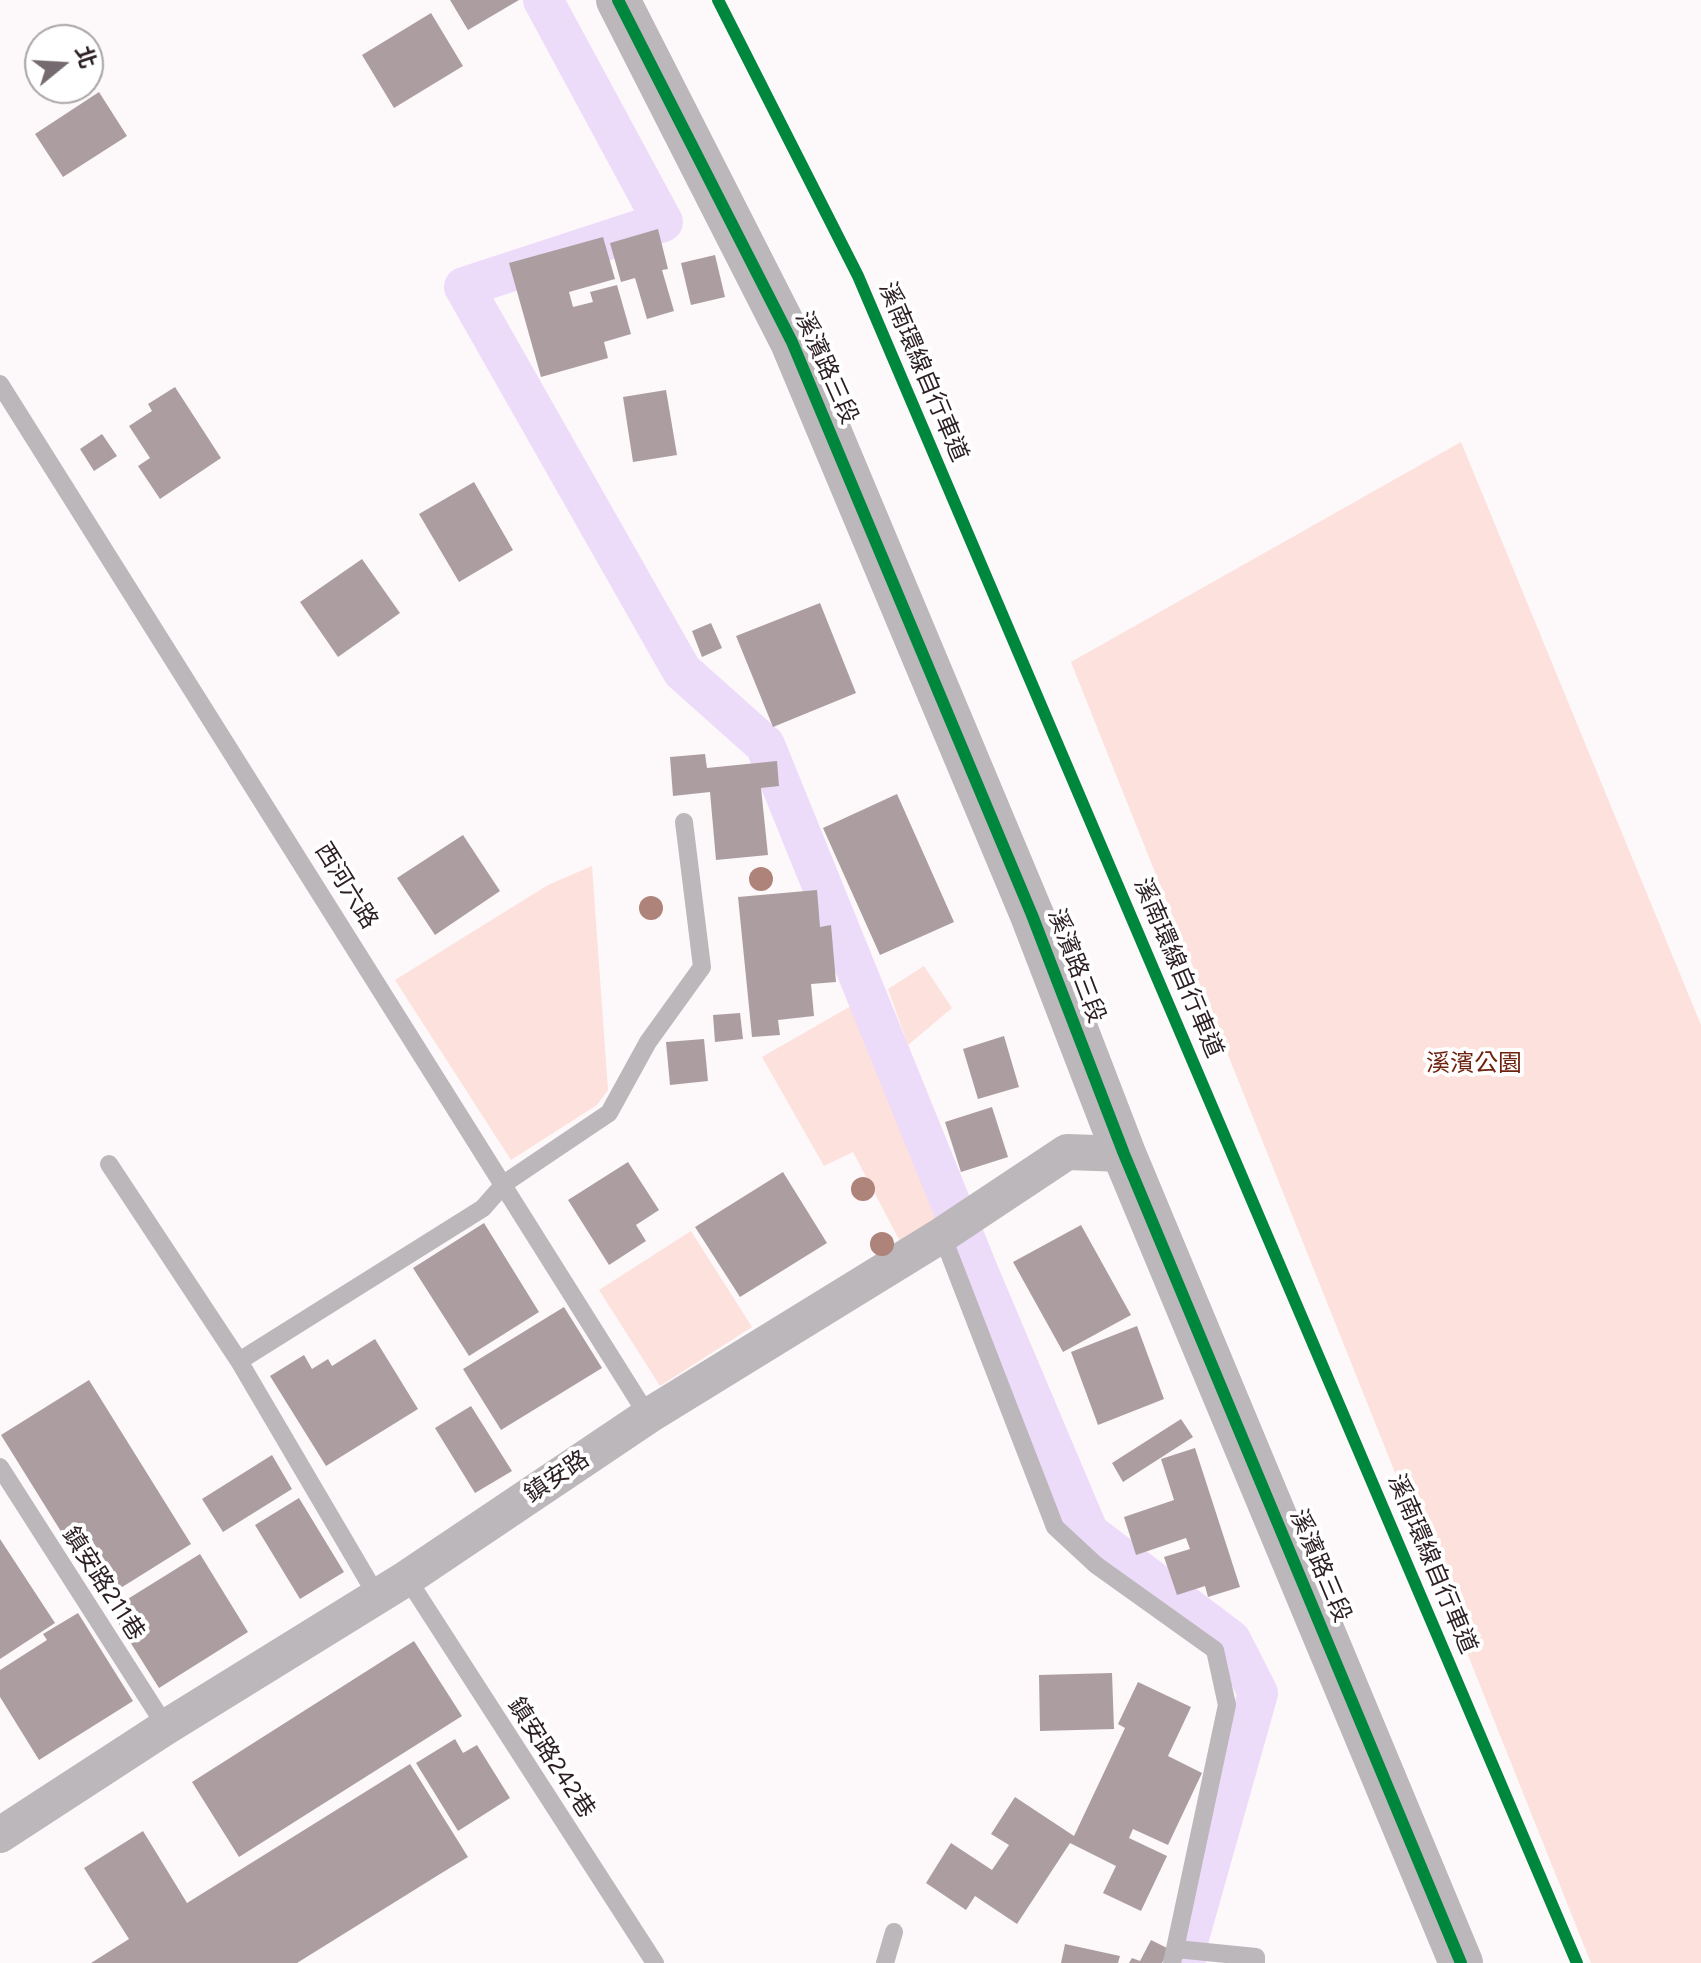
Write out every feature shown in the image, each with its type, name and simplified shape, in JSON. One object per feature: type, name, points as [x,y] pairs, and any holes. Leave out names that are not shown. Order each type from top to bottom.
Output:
[{"type":"street","name":"溪濱路三段","points":[[618,0],[792,342],[1032,915],[1124,1154],[1461,1963]]},
{"type":"street","name":"鎮安路","points":[[0,1835],[166,1727],[392,1587],[648,1416],[942,1235],[985,1203],[1067,1152],[1124,1154]]},
{"type":"lane","name":"西河六路","points":[[0,384],[505,1183],[648,1416]]},
{"type":"lane","points":[[239,1361],[483,1208],[505,1183],[609,1113],[648,1042],[702,967],[684,822]]},
{"type":"lane","name":"鎮安路242巷","points":[[109,1164],[392,1587],[655,1963]]},
{"type":"lane","points":[[942,1235],[1055,1527],[1096,1565],[1215,1650],[1227,1705],[1174,1956],[1230,1954],[1256,1957],[1256,1963]]},
{"type":"lane","name":"鎮安路211巷","points":[[0,1467],[166,1727]]},
{"type":"lane","points":[[885,1963],[894,1932]]},
{"type":"green space","name":"溪濱公園","points":[[1461,442],[1701,1025],[1701,1963],[1591,1963],[1071,662]]},
{"type":"green space","points":[[592,866],[608,1090],[597,1105],[511,1160],[395,980],[548,885]]},
{"type":"green space","points":[[924,966],[952,1008],[908,1045],[888,989]]},
{"type":"green space","points":[[858,1002],[904,1100],[948,1210],[902,1245],[853,1152],[824,1166],[762,1057]]},
{"type":"green space","points":[[691,1231],[752,1327],[660,1386],[599,1290]]},
{"type":"building","points":[[450,0],[519,0],[468,30]]},
{"type":"building","points":[[431,13],[463,66],[394,108],[362,55]]},
{"type":"building","points":[[104,100],[127,136],[63,177],[35,134],[81,104],[104,104]]},
{"type":"building","points":[[658,229],[668,269],[662,270],[674,311],[647,319],[635,278],[621,282],[610,243]]},
{"type":"building","points":[[603,237],[615,279],[569,292],[573,307],[593,302],[590,292],[617,285],[631,334],[604,342],[608,358],[541,377],[509,263]]},
{"type":"building","points":[[715,255],[725,297],[691,305],[681,263]]},
{"type":"building","points":[[175,387],[221,458],[160,499],[138,466],[150,458],[129,426],[152,411],[148,404]]},
{"type":"building","points":[[666,390],[677,455],[633,462],[623,397]]},
{"type":"building","points":[[102,434],[117,456],[94,471],[80,449]]},
{"type":"building","points":[[474,482],[513,550],[459,582],[419,514]]},
{"type":"building","points":[[362,559],[400,613],[338,657],[300,602]]},
{"type":"building","points":[[820,603],[856,693],[773,727],[736,636]]},
{"type":"building","points":[[711,623],[722,648],[702,657],[692,631]]},
{"type":"building","points":[[705,754],[707,768],[777,761],[779,786],[761,788],[768,855],[716,860],[710,792],[673,796],[670,757]]},
{"type":"building","points":[[897,794],[954,922],[880,955],[823,828]]},
{"type":"building","points":[[463,835],[500,891],[435,935],[397,878]]},
{"type":"building","points":[[817,890],[820,927],[831,925],[836,982],[811,984],[814,1016],[778,1020],[780,1035],[752,1037],[738,897]]},
{"type":"building","points":[[740,1013],[743,1039],[715,1042],[713,1015]]},
{"type":"building","points":[[1004,1036],[1019,1087],[978,1099],[963,1049]]},
{"type":"building","points":[[704,1039],[708,1081],[670,1085],[666,1042]]},
{"type":"building","points":[[992,1107],[1008,1157],[961,1172],[945,1122]]},
{"type":"building","points":[[628,1162],[659,1210],[636,1225],[646,1241],[609,1265],[568,1200]]},
{"type":"building","points":[[783,1172],[827,1243],[740,1297],[695,1227]]},
{"type":"building","points":[[484,1223],[539,1312],[469,1356],[413,1268]]},
{"type":"building","points":[[1081,1225],[1131,1315],[1063,1352],[1013,1262]]},
{"type":"building","points":[[564,1307],[602,1368],[501,1430],[463,1369]]},
{"type":"building","points":[[1137,1326],[1164,1399],[1098,1425],[1071,1352]]},
{"type":"building","points":[[375,1339],[418,1409],[326,1466],[270,1376],[304,1355],[312,1369],[328,1359],[332,1366]]},
{"type":"building","points":[[89,1380],[191,1544],[103,1599],[1,1435]]},
{"type":"building","points":[[471,1406],[512,1471],[475,1493],[435,1428]]},
{"type":"building","points":[[1181,1419],[1193,1437],[1123,1482],[1112,1463]]},
{"type":"building","points":[[1195,1448],[1240,1587],[1208,1597],[1205,1586],[1177,1595],[1164,1557],[1190,1549],[1186,1538],[1136,1555],[1124,1517],[1174,1500],[1161,1459]]},
{"type":"building","points":[[272,1455],[292,1489],[223,1532],[202,1499]]},
{"type":"building","points":[[299,1498],[344,1572],[300,1599],[255,1525]]},
{"type":"building","points":[[0,1539],[55,1623],[0,1659]]},
{"type":"building","points":[[200,1554],[248,1632],[159,1688],[110,1610]]},
{"type":"building","points":[[78,1613],[133,1701],[39,1760],[0,1697],[0,1670],[47,1640],[43,1634]]},
{"type":"building","points":[[414,1641],[462,1716],[239,1857],[192,1782]]},
{"type":"building","points":[[1112,1673],[1114,1729],[1040,1731],[1039,1675]]},
{"type":"building","points":[[1138,1682],[1191,1707],[1168,1756],[1202,1773],[1168,1845],[1133,1829],[1129,1838],[1167,1856],[1141,1911],[1103,1893],[1116,1866],[1070,1843],[1017,1924],[975,1896],[966,1910],[926,1883],[951,1843],[992,1870],[1009,1845],[991,1834],[1015,1797],[1074,1836],[1125,1728],[1118,1724]]},
{"type":"building","points":[[455,1739],[463,1753],[477,1745],[510,1798],[458,1831],[416,1763]]},
{"type":"building","points":[[410,1764],[468,1857],[297,1963],[91,1963],[129,1939],[84,1868],[143,1831],[187,1903]]},
{"type":"building","points":[[1151,1940],[1169,1949],[1162,1963],[1129,1963],[1132,1958],[1140,1961]]},
{"type":"building","points":[[1065,1944],[1120,1956],[1118,1963],[1061,1963]]},
{"type":"waterway","points":[[543,0],[663,222],[464,287],[682,671],[765,745],[979,1273],[1089,1533],[1231,1640],[1258,1693],[1189,1938],[1186,1963]]},
{"type":"cycle path","points":[[618,0],[792,342],[1032,915],[1124,1154],[1461,1963]]},
{"type":"cycle path","name":"溪南環線自行車道","points":[[718,0],[858,276],[1577,1963]]}]
